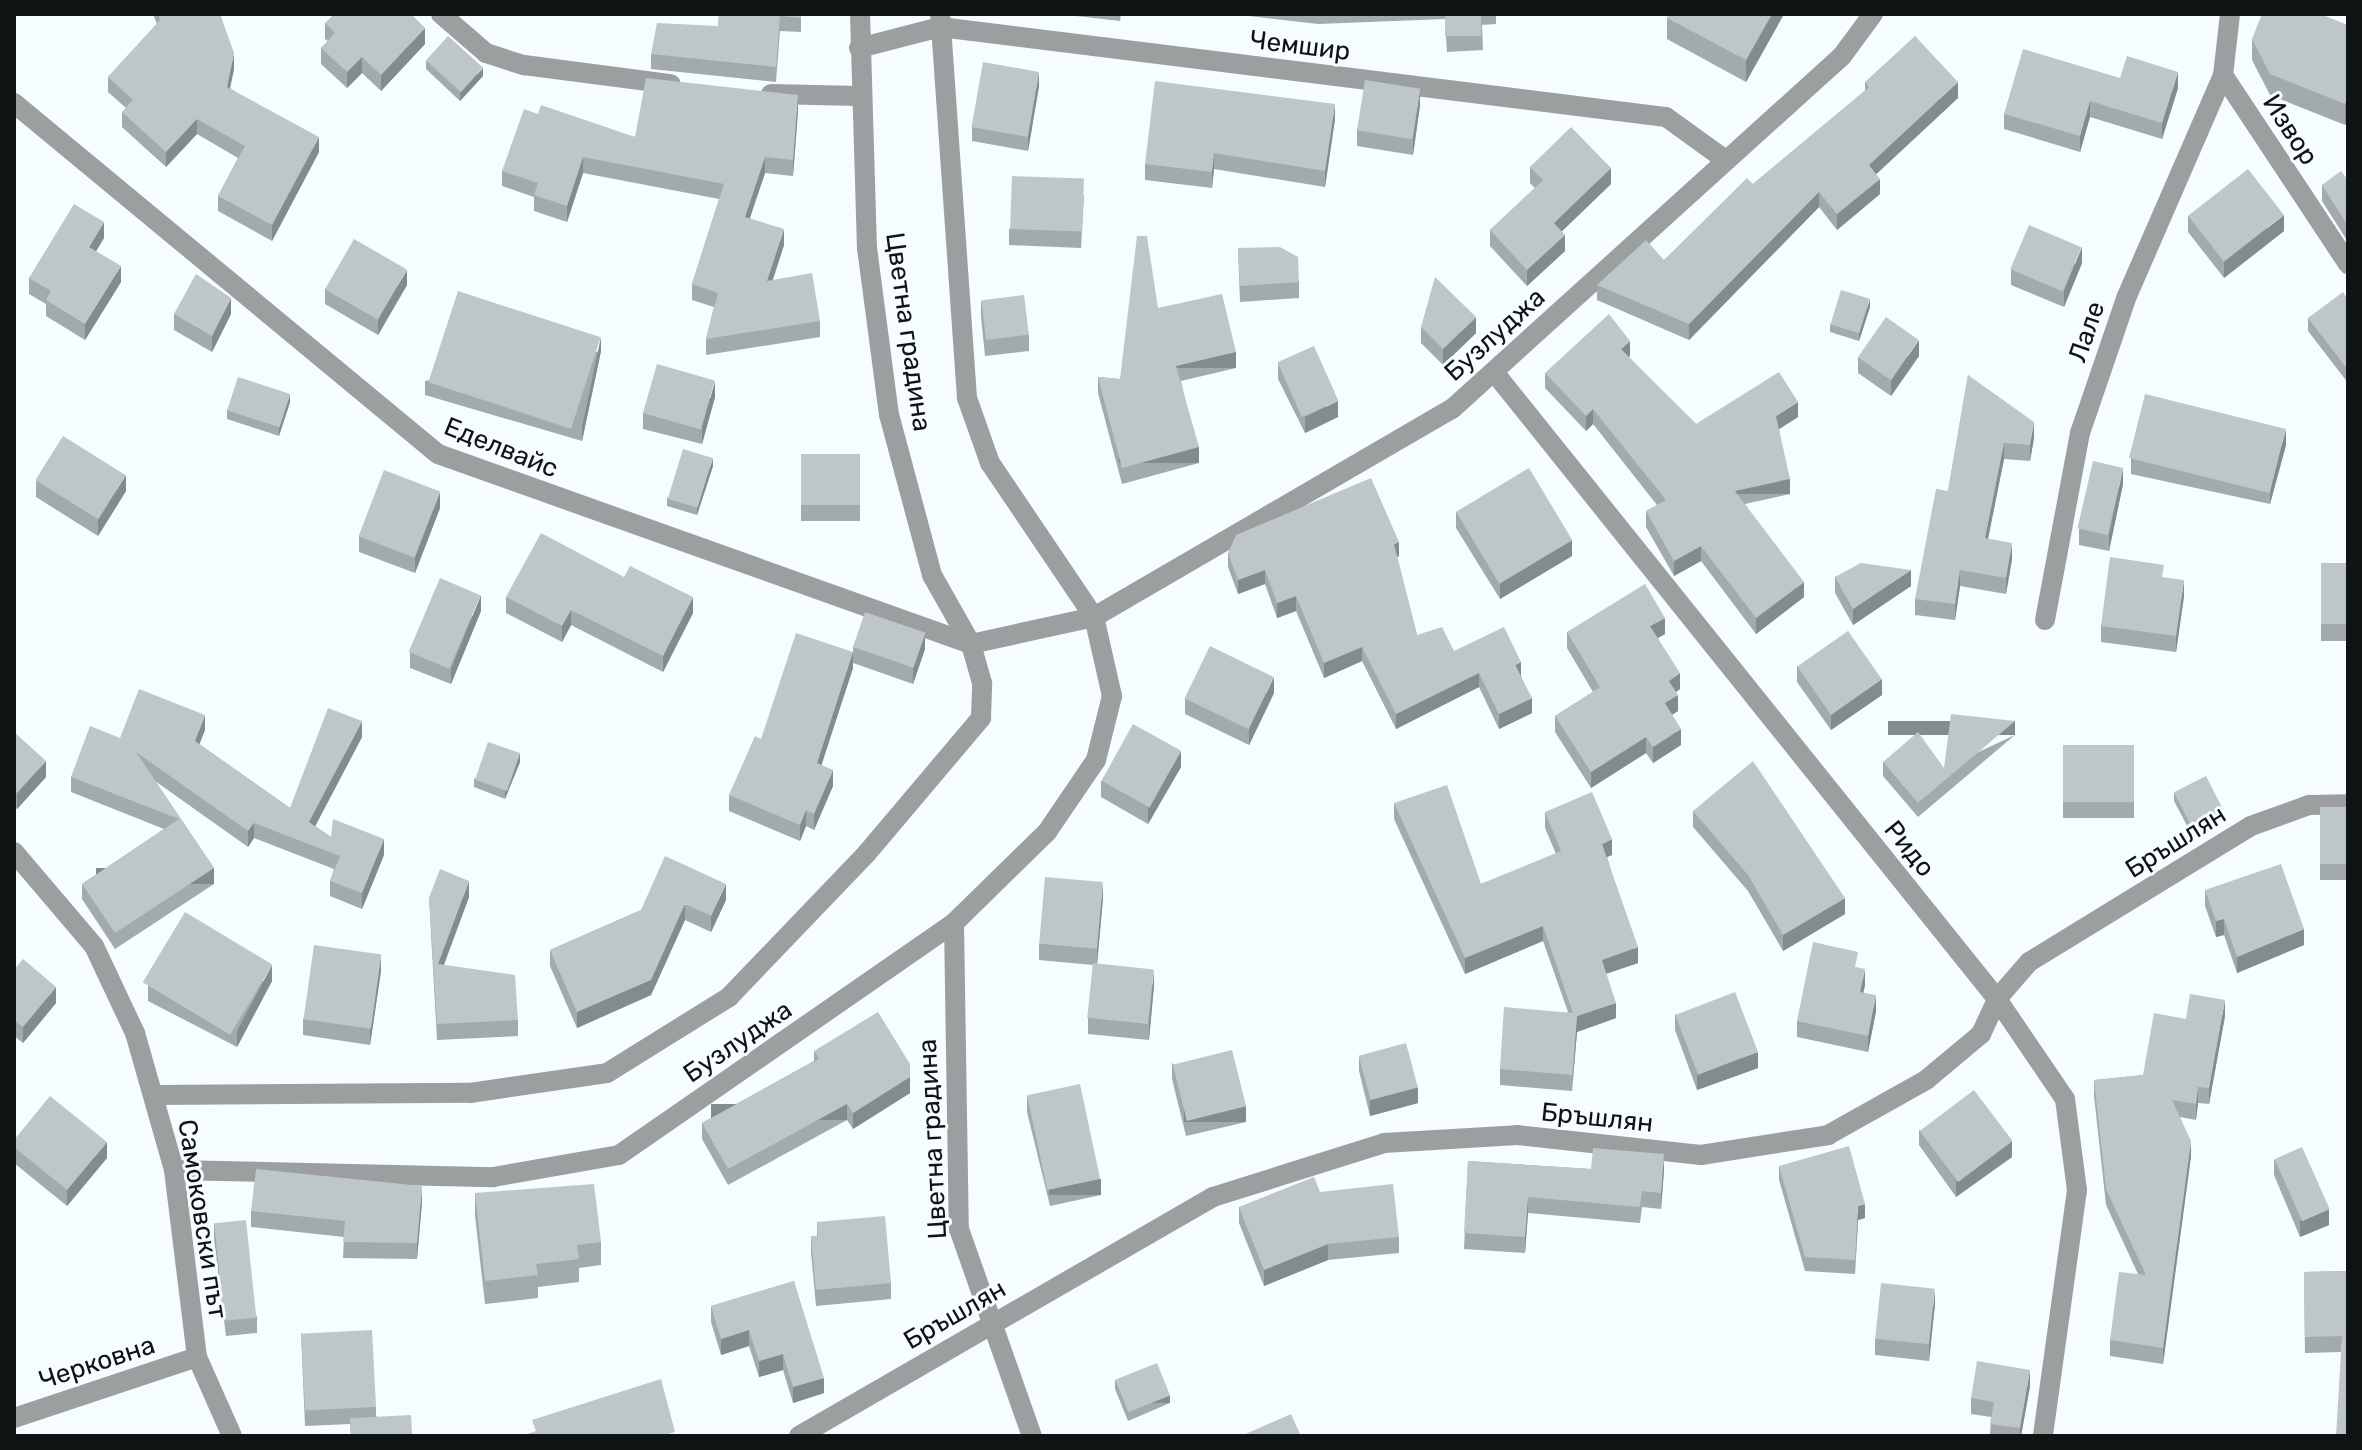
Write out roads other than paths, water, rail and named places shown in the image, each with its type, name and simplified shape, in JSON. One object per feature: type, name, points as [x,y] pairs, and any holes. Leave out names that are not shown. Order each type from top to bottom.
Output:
[{"type":"street","points":[[441,14],[486,53],[524,65],[697,87]]},
{"type":"street","name":"Цветна градина","points":[[860,14],[859,96],[867,249],[889,415],[932,575],[971,644]]},
{"type":"street","name":"Бузлуджа","points":[[155,1095],[470,1093],[607,1073],[729,997],[877,842],[981,718],[982,683],[971,644],[1094,617],[1452,409],[1724,159],[1842,56],[1873,14]]},
{"type":"street","points":[[2223,75],[2230,14]]},
{"type":"street","name":"Чемшир","points":[[859,48],[940,20],[1666,117],[1724,159]]},
{"type":"street","name":"Бузлуджа","points":[[174,1170],[493,1177],[619,1155],[954,923],[1047,832],[1096,760],[1112,696],[1094,617],[990,463],[967,398],[940,20]]},
{"type":"street","name":"Извор","points":[[2223,75],[2348,264]]},
{"type":"street","name":"Лале","points":[[2045,620],[2080,433],[2127,296],[2223,75]]},
{"type":"street","points":[[744,94],[859,96]]},
{"type":"street","name":"Еделвайс","points":[[14,103],[438,454],[971,644]]},
{"type":"street","name":"Ридо","points":[[1494,372],[1997,999],[2065,1099],[2077,1190],[2043,1436]]},
{"type":"street","name":"Бръшлян","points":[[799,1436],[1213,1197],[1384,1143],[1517,1135],[1701,1155],[1828,1135],[1926,1080],[1981,1034],[1997,999],[2029,962],[2251,826],[2309,805],[2348,804]]},
{"type":"street","name":"Самоковски път","points":[[14,852],[94,946],[155,1095],[174,1170],[197,1357],[232,1436]]},
{"type":"street","name":"Цветна градина","points":[[954,923],[959,1229],[1032,1436]]},
{"type":"street","name":"Черковна","points":[[14,1418],[197,1357]]}]
